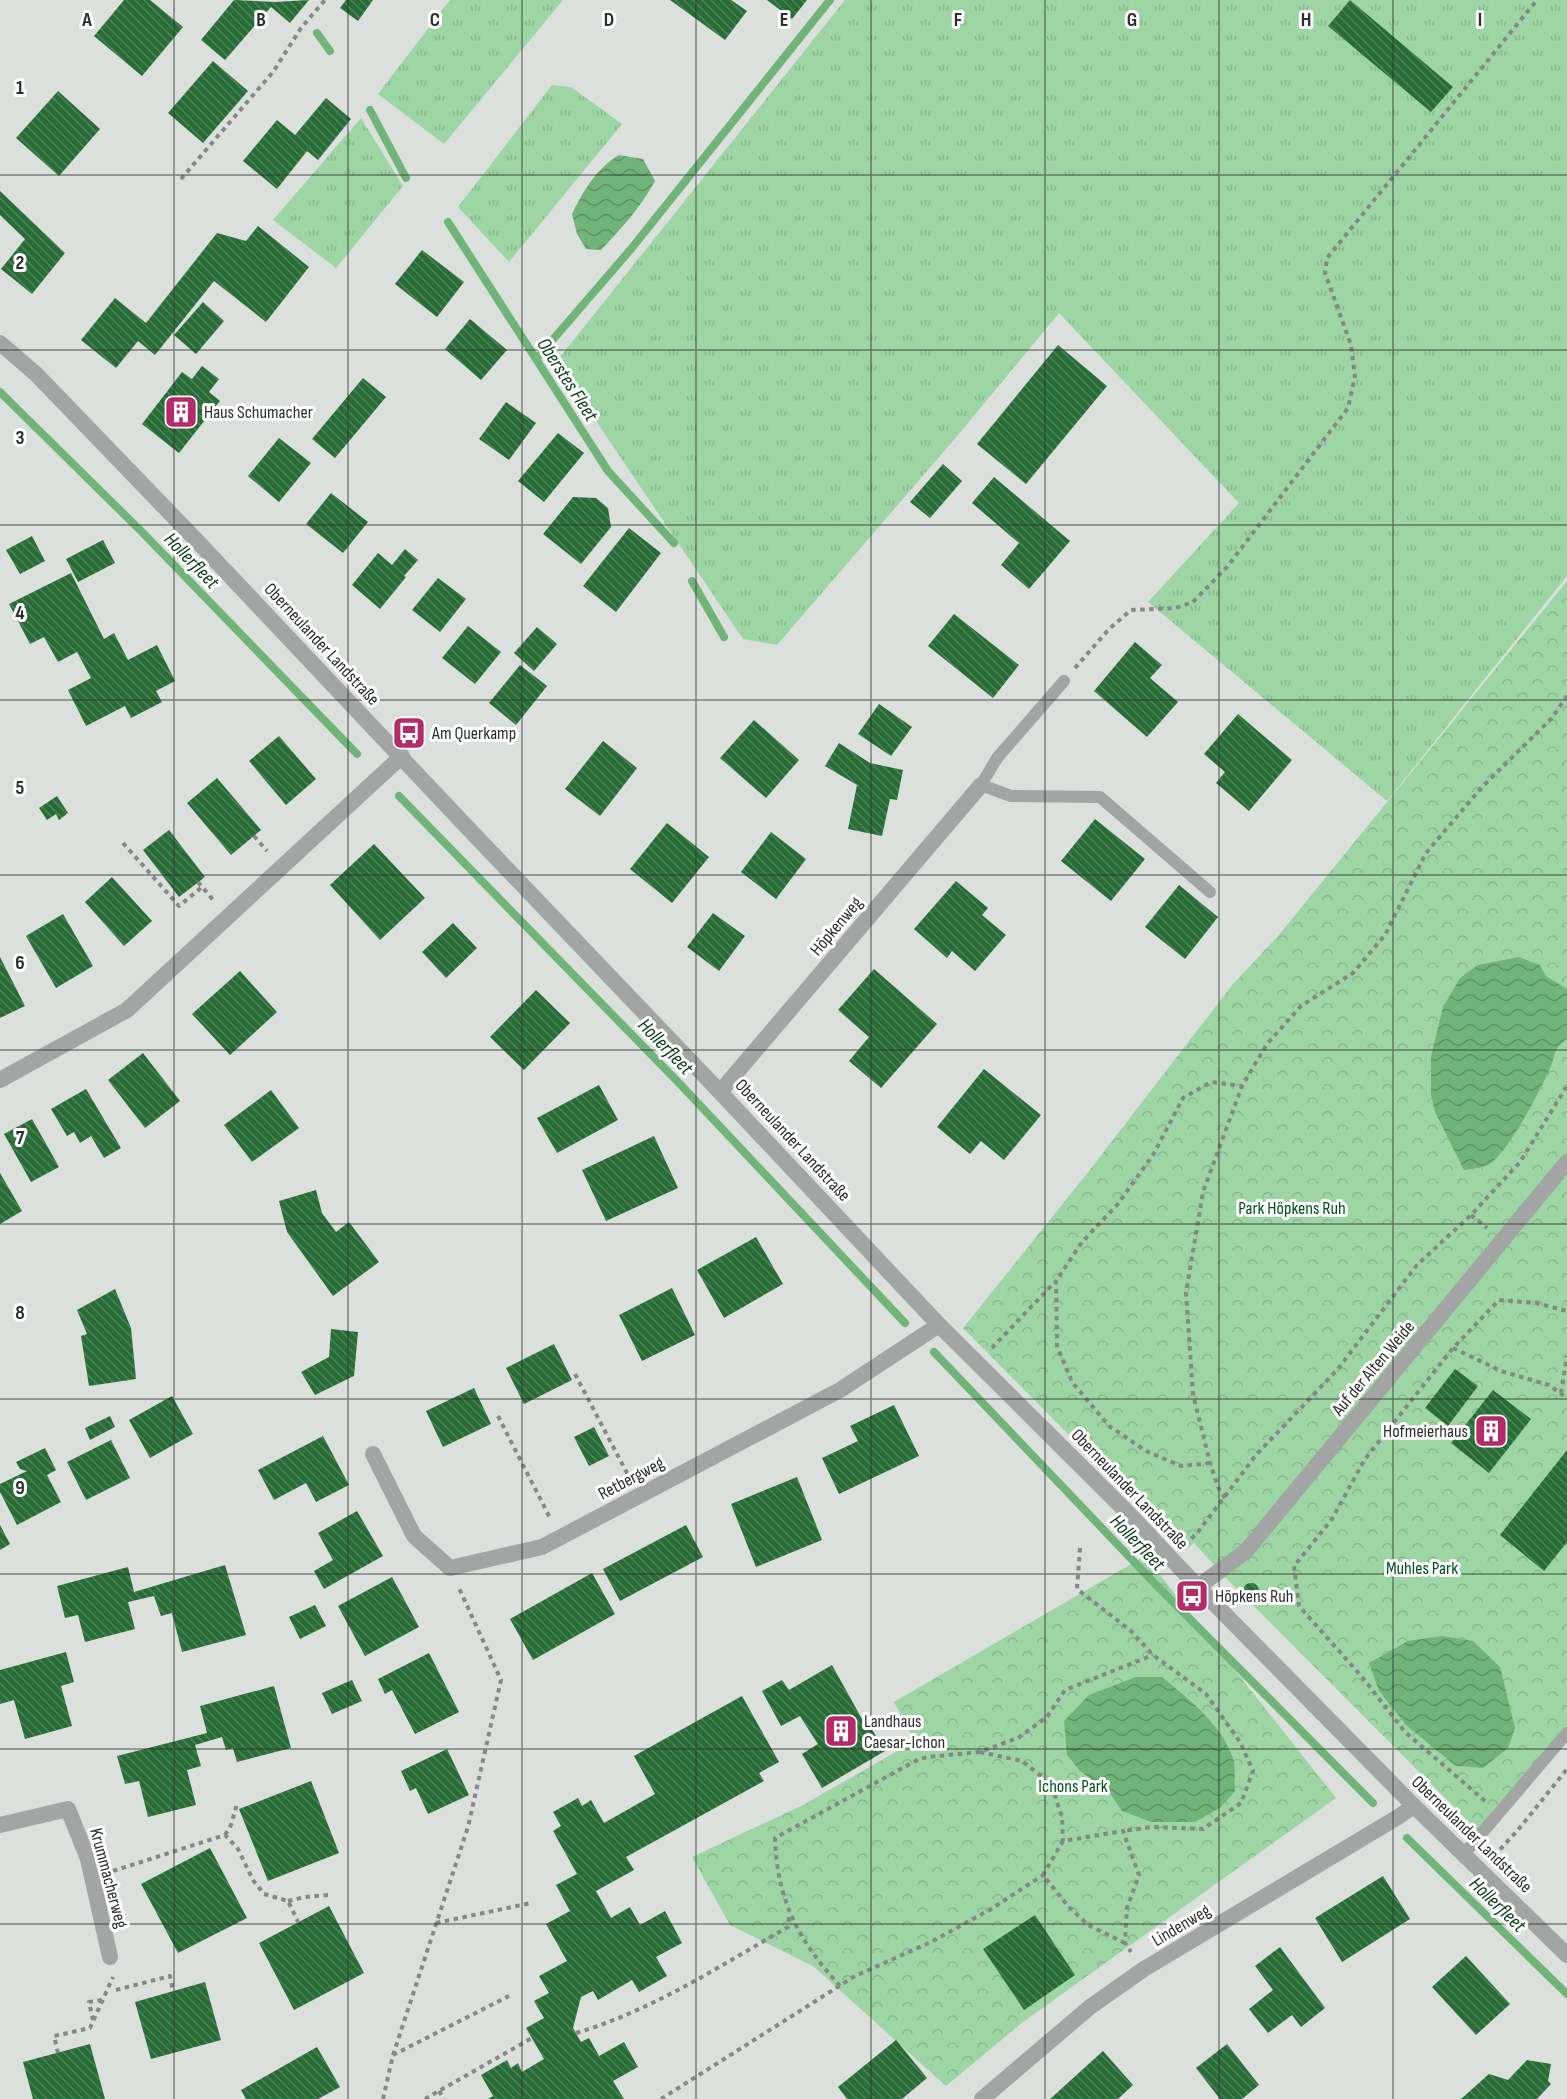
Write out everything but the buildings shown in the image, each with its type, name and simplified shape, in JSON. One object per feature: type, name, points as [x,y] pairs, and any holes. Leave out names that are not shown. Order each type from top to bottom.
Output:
[{"type":"street","name":"Oberneulander Landstraße","points":[[0,343],[36,374],[402,756],[939,1325],[1130,1515],[1414,1806],[1567,1954]]},
{"type":"street","points":[[0,1080],[127,1010],[402,756]]},
{"type":"street","name":"Höpkenweg","points":[[720,1092],[981,785]]},
{"type":"street","name":"Auf der Alten Weide","points":[[1198,1587],[1246,1551],[1567,1162]]},
{"type":"street","name":"Retbergweg","points":[[450,1568],[542,1547],[840,1390],[939,1325]]},
{"type":"street","points":[[373,1454],[414,1536],[450,1568]]},
{"type":"street","name":"Lindenweg","points":[[982,2099],[1089,2007],[1144,1969],[1414,1806]]},
{"type":"street","name":"Krummacherweg","points":[[0,1825],[68,1809],[87,1859],[110,1957]]},
{"type":"lane","points":[[1064,681],[997,758],[981,785],[1011,796],[1100,797],[1210,892]]},
{"type":"lane","points":[[1464,1854],[1567,1733]]},
{"type":"path","points":[[181,178],[273,72],[301,28],[325,0]]},
{"type":"path","points":[[1064,681],[1109,629],[1131,610],[1176,609],[1193,602],[1227,567],[1348,408],[1355,376],[1354,366],[1351,345],[1325,273],[1327,258],[1537,0]]},
{"type":"path","points":[[1225,1498],[1210,1463],[1193,1394],[1186,1293],[1203,1192],[1242,1086],[1267,1044],[1301,1006],[1353,973],[1379,943],[1426,853],[1482,787],[1551,719],[1567,696]]},
{"type":"path","points":[[123,843],[179,906],[202,887]]},
{"type":"path","points":[[978,1364],[1056,1281],[1082,1242],[1117,1205],[1153,1155],[1182,1098],[1211,1082],[1242,1086]]},
{"type":"path","points":[[1171,1558],[1198,1532],[1256,1455],[1337,1370],[1417,1265],[1471,1215],[1520,1161],[1567,1086]]},
{"type":"path","points":[[1056,1281],[1057,1346],[1072,1382],[1109,1426],[1146,1451],[1181,1466],[1210,1463]]},
{"type":"path","points":[[1499,1813],[1405,1732],[1362,1677],[1299,1606],[1294,1566],[1332,1519],[1365,1459],[1454,1348],[1500,1300],[1536,1303],[1567,1311]]},
{"type":"path","points":[[1454,1348],[1501,1371],[1549,1385],[1567,1398]]},
{"type":"path","points":[[1561,1393],[1567,1356]]},
{"type":"path","points":[[576,1374],[639,1496]]},
{"type":"path","points":[[498,1416],[560,1538]]},
{"type":"path","points":[[1063,1841],[1152,1827],[1203,1829],[1241,1803],[1253,1771],[1240,1742],[1206,1694],[1153,1655],[1131,1631],[1077,1589],[1080,1548]]},
{"type":"path","points":[[383,2099],[393,2055],[468,1827],[501,1680],[450,1568]]},
{"type":"path","points":[[840,1986],[806,1946],[790,1912],[776,1862],[775,1838],[919,1760],[979,1752],[1018,1738],[1047,1717],[1065,1690],[1153,1655]]},
{"type":"path","points":[[661,2099],[840,1986],[873,1967],[931,1942],[991,1910],[1043,1875],[1063,1841],[1062,1817],[1054,1793],[1040,1775],[1022,1761],[979,1752]]},
{"type":"path","points":[[1481,1870],[1518,1830],[1567,1769]]},
{"type":"path","points":[[92,1878],[225,1835],[231,1825],[237,1804]]},
{"type":"path","points":[[1123,1831],[1139,1875],[1127,1908],[1125,1943]]},
{"type":"path","points":[[225,1835],[238,1849],[264,1894],[288,1901],[329,1895]]},
{"type":"path","points":[[1043,1875],[1068,1906],[1088,1925],[1125,1943],[1144,1969]]},
{"type":"path","points":[[288,1901],[298,1922]]},
{"type":"path","points":[[436,1923],[531,1903]]},
{"type":"path","points":[[576,2033],[600,2026],[669,1994],[788,1927],[790,1912]]},
{"type":"path","points":[[58,2053],[54,2036],[90,2028],[113,1976]]},
{"type":"path","points":[[116,1990],[170,1976],[173,1991]]},
{"type":"path","points":[[393,2055],[509,1995]]},
{"type":"path","points":[[93,2020],[89,2002],[102,2000]]},
{"type":"path","points":[[425,2099],[532,2038]]},
{"type":"path","points":[[439,2091],[444,2099]]},
{"type":"green space","points":[[450,0],[563,0],[444,144],[378,94]]},
{"type":"green space","points":[[845,0],[1567,0],[1567,576],[1387,801],[1148,602],[1239,503],[1059,313],[958,435],[777,645],[743,639],[556,362]]},
{"type":"green space","points":[[552,85],[571,87],[622,124],[509,262],[458,207]]},
{"type":"green space","points":[[361,118],[403,186],[336,268],[273,220]]},
{"type":"green space","name":"Park Höpkens Ruh","points":[[1567,581],[1567,1739],[1485,1838],[1194,1543],[1184,1551],[963,1328],[1089,1171],[1233,984],[1278,936]]},
{"type":"green space","name":"Ichons Park","points":[[1145,1556],[1336,1798],[1023,2022],[946,2086],[813,1966],[730,1925],[692,1857],[803,1805],[915,1741],[894,1702]]},
{"type":"water","points":[[619,155],[643,159],[655,181],[637,209],[601,250],[586,249],[577,234],[572,214],[591,181],[604,166]]},
{"type":"water","points":[[1519,957],[1540,965],[1546,976],[1567,989],[1567,1039],[1557,1050],[1538,1093],[1504,1149],[1488,1165],[1464,1170],[1435,1112],[1431,1095],[1431,1057],[1443,1007],[1460,978],[1478,965]]},
{"type":"water","points":[[1442,1636],[1473,1641],[1500,1667],[1515,1728],[1508,1748],[1483,1768],[1456,1766],[1407,1726],[1379,1691],[1369,1663],[1408,1641]]},
{"type":"water","points":[[1136,1677],[1162,1677],[1183,1694],[1221,1734],[1233,1758],[1235,1791],[1221,1807],[1195,1822],[1151,1822],[1122,1811],[1109,1792],[1080,1771],[1067,1755],[1064,1721],[1089,1695]]},
{"type":"waterway","points":[[537,358],[631,249],[830,0]]},
{"type":"waterway","name":"Oberstes Fleet","points":[[317,33],[330,51]]},
{"type":"waterway","name":"Oberstes Fleet","points":[[370,110],[406,178]]},
{"type":"waterway","name":"Oberstes Fleet","points":[[448,222],[608,471],[674,543]]},
{"type":"waterway","name":"Hollerfleet","points":[[0,392],[141,531],[357,754]]},
{"type":"waterway","name":"Oberstes Fleet","points":[[692,581],[724,637]]},
{"type":"waterway","name":"Hollerfleet","points":[[399,796],[679,1083],[905,1323]]},
{"type":"waterway","name":"Hollerfleet","points":[[934,1352],[1161,1590],[1373,1803]]},
{"type":"waterway","name":"Hollerfleet","points":[[1407,1838],[1567,1994]]},
{"type":"place","name":"Haus Schumacher","points":[[181,412]]},
{"type":"place","name":"Am Querkamp","points":[[409,733]]},
{"type":"place","name":"Hofmeierhaus","points":[[1491,1431]]},
{"type":"place","name":"Höpkens Ruh","points":[[1192,1596]]},
{"type":"place","name":"Landhaus Caesar-Ichon","points":[[841,1731]]},
{"type":"park label","name":"Muhles Park","points":[[1422,1568]]}]
